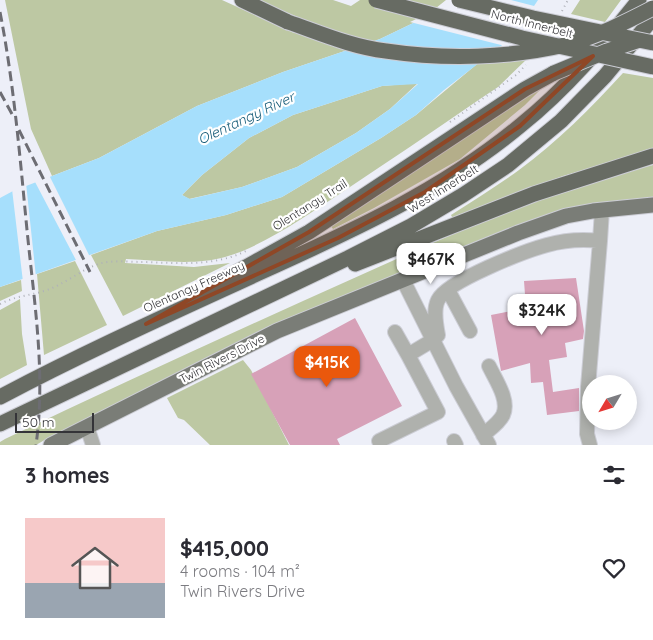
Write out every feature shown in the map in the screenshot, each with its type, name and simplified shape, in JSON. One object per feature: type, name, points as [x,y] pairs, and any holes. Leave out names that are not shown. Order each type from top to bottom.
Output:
[{"type":"highway","points":[[242,0],[288,22],[342,41],[386,51],[447,56],[508,54],[569,43],[612,28],[653,8]]},
{"type":"highway","name":"North Innerbelt","points":[[376,0],[522,38],[653,67]]},
{"type":"highway","name":"North Innerbelt","points":[[459,0],[533,18],[653,43]]},
{"type":"highway","name":"West Innerbelt","points":[[400,206],[451,176],[494,146],[546,104],[589,61],[639,0]]},
{"type":"highway","name":"West Innerbelt","points":[[205,325],[412,226],[493,175],[561,121],[605,76],[653,18]]},
{"type":"highway","points":[[146,324],[309,232],[525,89],[554,73],[607,51],[653,36]]},
{"type":"highway","points":[[0,424],[205,325],[534,194],[653,156]]},
{"type":"highway","name":"Olentangy Freeway","points":[[0,397],[146,324],[338,238],[400,206]]},
{"type":"main road","name":"Twin Rivers Drive","points":[[51,445],[276,331],[348,301],[566,216],[653,205]]},
{"type":"street","points":[[590,445],[587,434],[588,387],[602,210]]},
{"type":"street","points":[[408,355],[433,340],[438,334],[436,320],[438,300],[448,290],[477,272],[539,247],[579,239],[600,241]]},
{"type":"street","points":[[403,280],[486,440],[502,416],[505,407],[504,398],[489,366]]},
{"type":"street","points":[[448,290],[470,331]]},
{"type":"street","points":[[379,441],[438,412],[395,332]]},
{"type":"street","points":[[87,427],[93,445]]},
{"type":"path","points":[[559,14],[568,0]]},
{"type":"path","points":[[448,123],[516,75],[526,64]]},
{"type":"path","points":[[0,304],[20,295],[47,290],[100,263],[120,261],[188,264],[214,262],[230,258],[252,248]]},
{"type":"highlighted area","points":[[593,56],[520,126],[425,192],[338,238],[146,324],[309,232],[525,89]]},
{"type":"green space","points":[[5,0],[222,0],[294,33],[312,23],[257,0],[333,0],[351,6],[360,0],[450,0],[432,14],[380,39],[283,72],[197,106],[99,158],[52,176],[31,129]]},
{"type":"green space","points":[[580,0],[621,0],[605,22],[571,14]]},
{"type":"green space","points":[[528,58],[498,87],[314,211],[270,238],[240,252],[213,260],[176,262],[126,259],[125,263],[194,267],[230,263],[123,316],[91,255],[157,231],[226,215],[282,197],[416,115],[477,64]]},
{"type":"green space","points":[[623,73],[653,78],[653,151],[563,176],[453,219],[451,215],[511,176],[547,148],[586,112]]},
{"type":"green space","points":[[418,83],[390,109],[356,133],[297,167],[242,187],[189,199],[182,195],[202,175],[249,138],[293,115],[382,86]]},
{"type":"green space","points":[[547,83],[525,105],[460,159],[333,229],[330,225]]},
{"type":"green space","points":[[653,165],[653,199],[629,200],[575,208],[48,438],[36,445],[0,445],[0,442],[5,439],[135,378],[500,214],[576,187]]},
{"type":"green space","points":[[75,261],[107,325],[44,355],[37,274]]},
{"type":"green space","points":[[21,280],[22,291],[0,301],[0,287]]},
{"type":"green space","points":[[20,299],[22,334],[27,365],[0,379],[0,310]]},
{"type":"green space","points":[[243,360],[251,370],[289,445],[210,445],[184,420],[178,418],[167,398]]},
{"type":"water","name":"Olentangy River","points":[[450,0],[538,0],[514,36],[444,90],[416,115],[282,197],[226,215],[157,231],[0,287],[0,198],[13,191],[99,158],[197,106],[283,72],[380,39],[432,14]],"holes":[[[418,84],[390,109],[356,133],[297,167],[242,187],[190,199],[182,195],[202,175],[249,138],[293,115],[382,86]]]},
{"type":"pier","points":[[446,0],[511,0],[538,7],[516,37],[505,46],[410,22],[431,12]]},
{"type":"pier","points":[[49,175],[90,257],[77,262],[34,180]]},
{"type":"pier","points":[[26,183],[36,277],[23,282],[12,189]]},
{"type":"building","points":[[576,278],[584,331],[583,339],[565,343],[567,357],[549,360],[553,392],[579,388],[579,411],[547,415],[543,382],[531,383],[530,363],[501,371],[491,315],[526,308],[524,281]]},
{"type":"building","points":[[355,318],[402,406],[337,439],[340,445],[290,445],[251,374]]},
{"type":"railway","points":[[0,12],[16,121],[36,310],[40,391],[36,445]]},
{"type":"railway","points":[[0,92],[12,114]]},
{"type":"railway","points":[[19,130],[90,272]]}]
